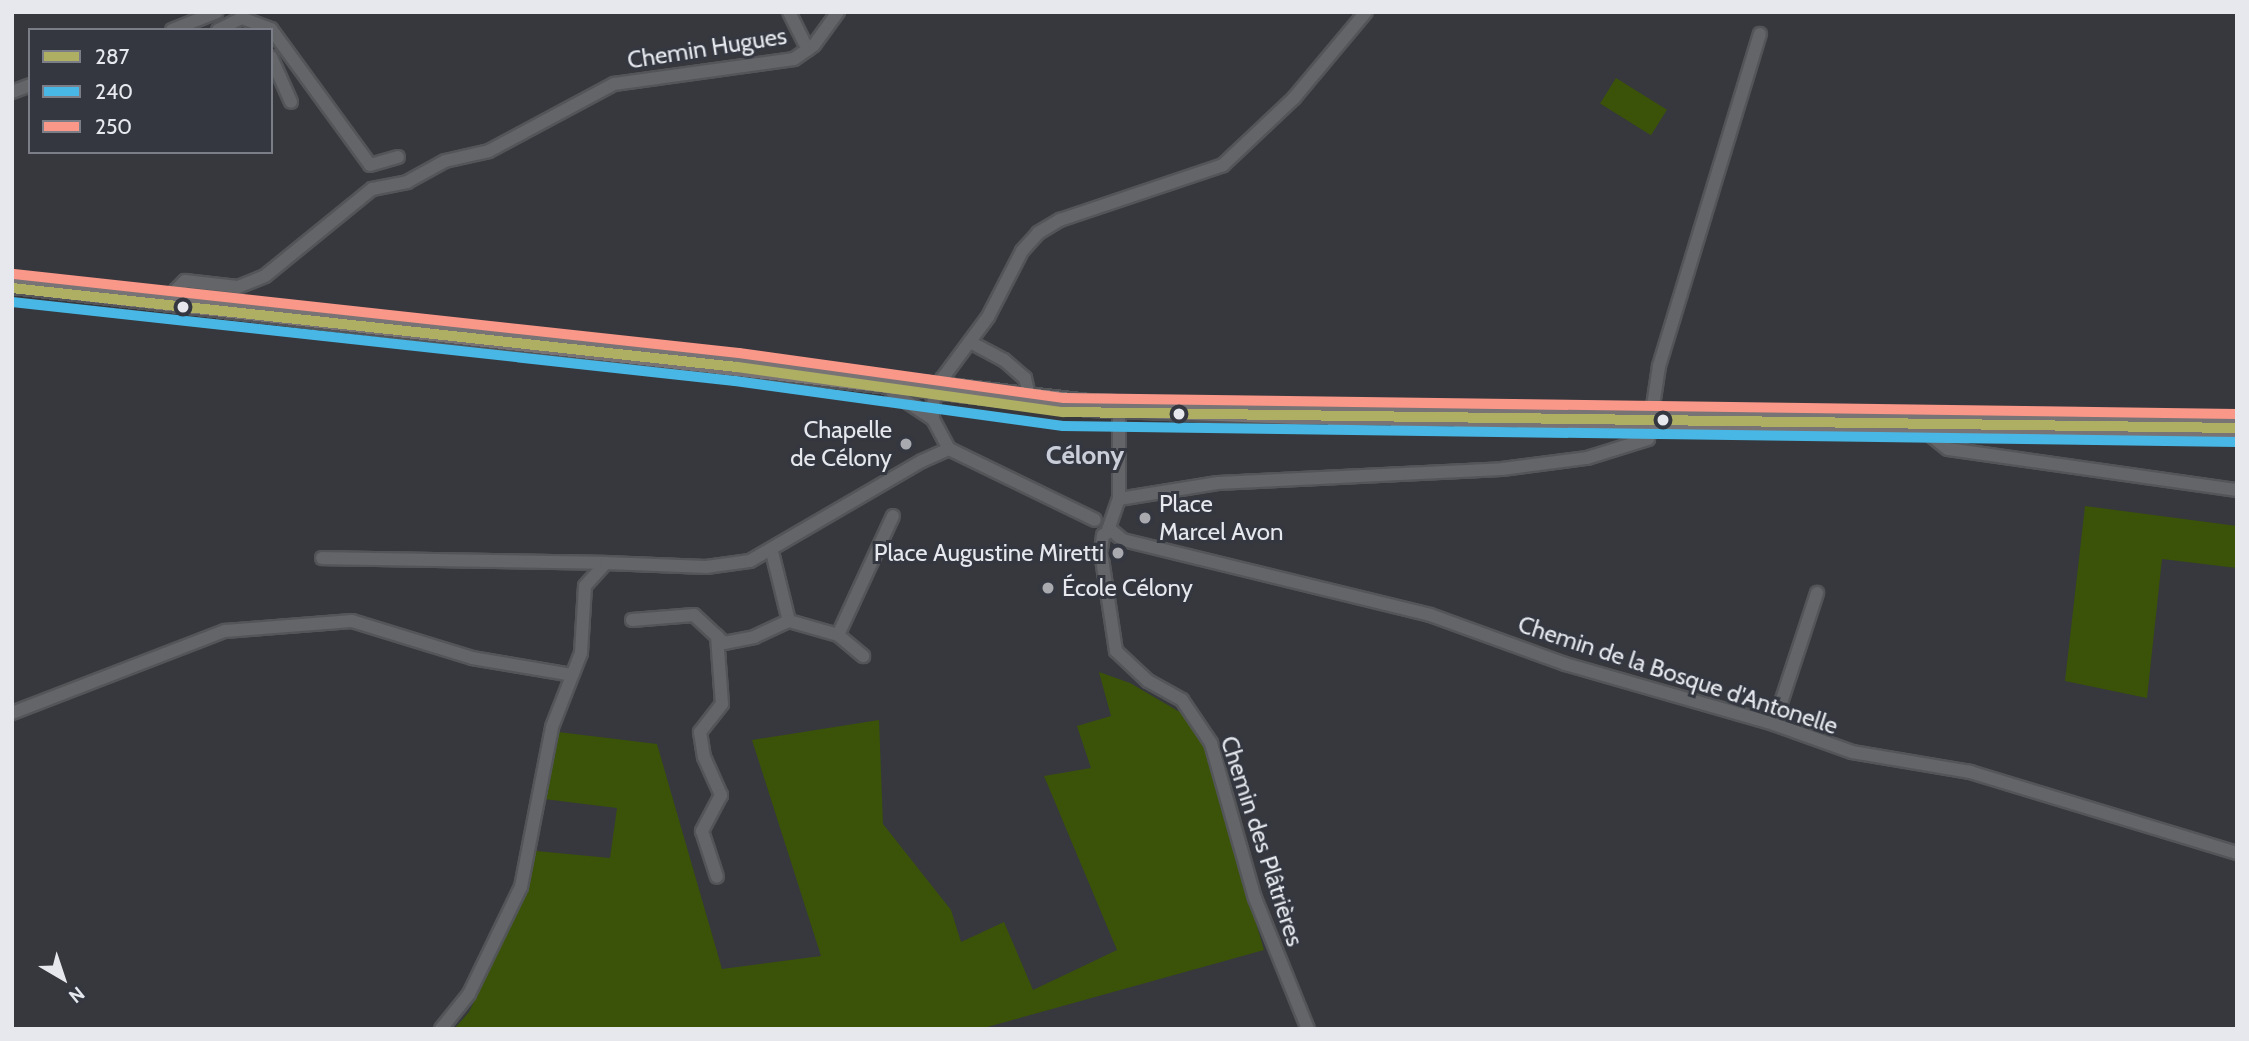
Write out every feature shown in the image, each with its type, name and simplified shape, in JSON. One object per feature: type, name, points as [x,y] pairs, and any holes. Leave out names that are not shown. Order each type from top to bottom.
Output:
[{"type":"main road","points":[[12,282],[95,294],[1119,410],[1918,425],[2237,428]]},
{"type":"main road","points":[[12,288],[95,294]]},
{"type":"main road","points":[[744,368],[892,392],[937,391],[1119,410]]},
{"type":"street","points":[[177,28],[217,12]]},
{"type":"street","points":[[789,12],[808,50]]},
{"type":"street","name":"Chemin Hugues","points":[[174,303],[176,290],[186,281],[238,287],[265,276],[372,189],[407,182],[445,161],[489,151],[614,84],[794,59],[808,50],[838,12]]},
{"type":"street","points":[[933,419],[937,391],[970,342],[1022,251],[1038,233],[1060,220],[1181,183],[1223,165],[1294,98],[1366,12]]},
{"type":"street","points":[[222,28],[242,18],[257,25]]},
{"type":"street","points":[[273,32],[370,165],[398,157]]},
{"type":"street","points":[[1119,499],[1218,483],[1502,468],[1587,458],[1648,439],[1659,366],[1760,34]]},
{"type":"street","points":[[273,62],[291,102]]},
{"type":"street","points":[[970,342],[1004,360],[1025,378],[1030,399]]},
{"type":"street","points":[[892,392],[933,419],[949,449],[1095,520],[1095,531],[1108,529],[1119,499],[1119,410]]},
{"type":"street","points":[[1918,425],[1948,449],[2237,490]]},
{"type":"street","points":[[322,558],[706,567],[750,561],[772,552],[861,496],[949,449]]},
{"type":"street","points":[[838,635],[894,516]]},
{"type":"street","name":"Chemin de la Bosque d'Antonelle","points":[[1108,529],[1123,540],[1430,615],[1565,664],[1774,723],[1852,752],[1970,772],[2237,853]]},
{"type":"street","name":"Chemin des Plâtrières","points":[[1108,529],[1101,552],[1116,651],[1148,681],[1182,700],[1211,743],[1255,898],[1308,1029]]},
{"type":"street","points":[[772,552],[789,621]]},
{"type":"street","points":[[441,1029],[469,994],[521,887],[552,727],[581,653],[585,586],[606,563]]},
{"type":"street","points":[[1774,723],[1817,593]]},
{"type":"street","points":[[632,620],[694,615],[724,643],[754,637],[789,621],[838,635],[863,656]]},
{"type":"street","points":[[12,713],[225,631],[352,621],[472,658],[572,676]]},
{"type":"street","points":[[717,636],[722,704],[700,732],[704,757],[721,795],[702,831],[717,877]]},
{"type":"green space","points":[[1616,78],[1667,110],[1651,135],[1600,103]]},
{"type":"green space","points":[[2085,506],[2237,526],[2237,568],[2162,559],[2147,698],[2065,681]]},
{"type":"green space","points":[[1099,672],[1130,683],[1190,718],[1203,743],[1264,950],[980,1029],[454,1029],[469,1012],[527,890],[536,851],[610,858],[617,808],[544,799],[558,732],[657,744],[722,969],[821,956],[752,740],[879,720],[883,824],[951,910],[961,942],[1004,922],[1033,990],[1117,950],[1044,776],[1091,768],[1077,726],[1111,716]]},
{"type":"transit line","name":"250","points":[[14,274],[739,353],[1064,398],[2237,414]]},
{"type":"transit line","name":"287","points":[[12,288],[737,367],[1063,412],[2237,428]]},
{"type":"transit line","name":"240","points":[[12,302],[735,381],[1063,426],[2237,442]]},
{"type":"place","name":"Chapelle de Célony","points":[[906,444]]},
{"type":"place","name":"Place Marcel Avon","points":[[1145,518]]},
{"type":"place","name":"Place Augustine Miretti","points":[[1118,553]]},
{"type":"place","name":"École Célony","points":[[1048,588]]},
{"type":"district","name":"Célony","points":[[1085,456]]}]
